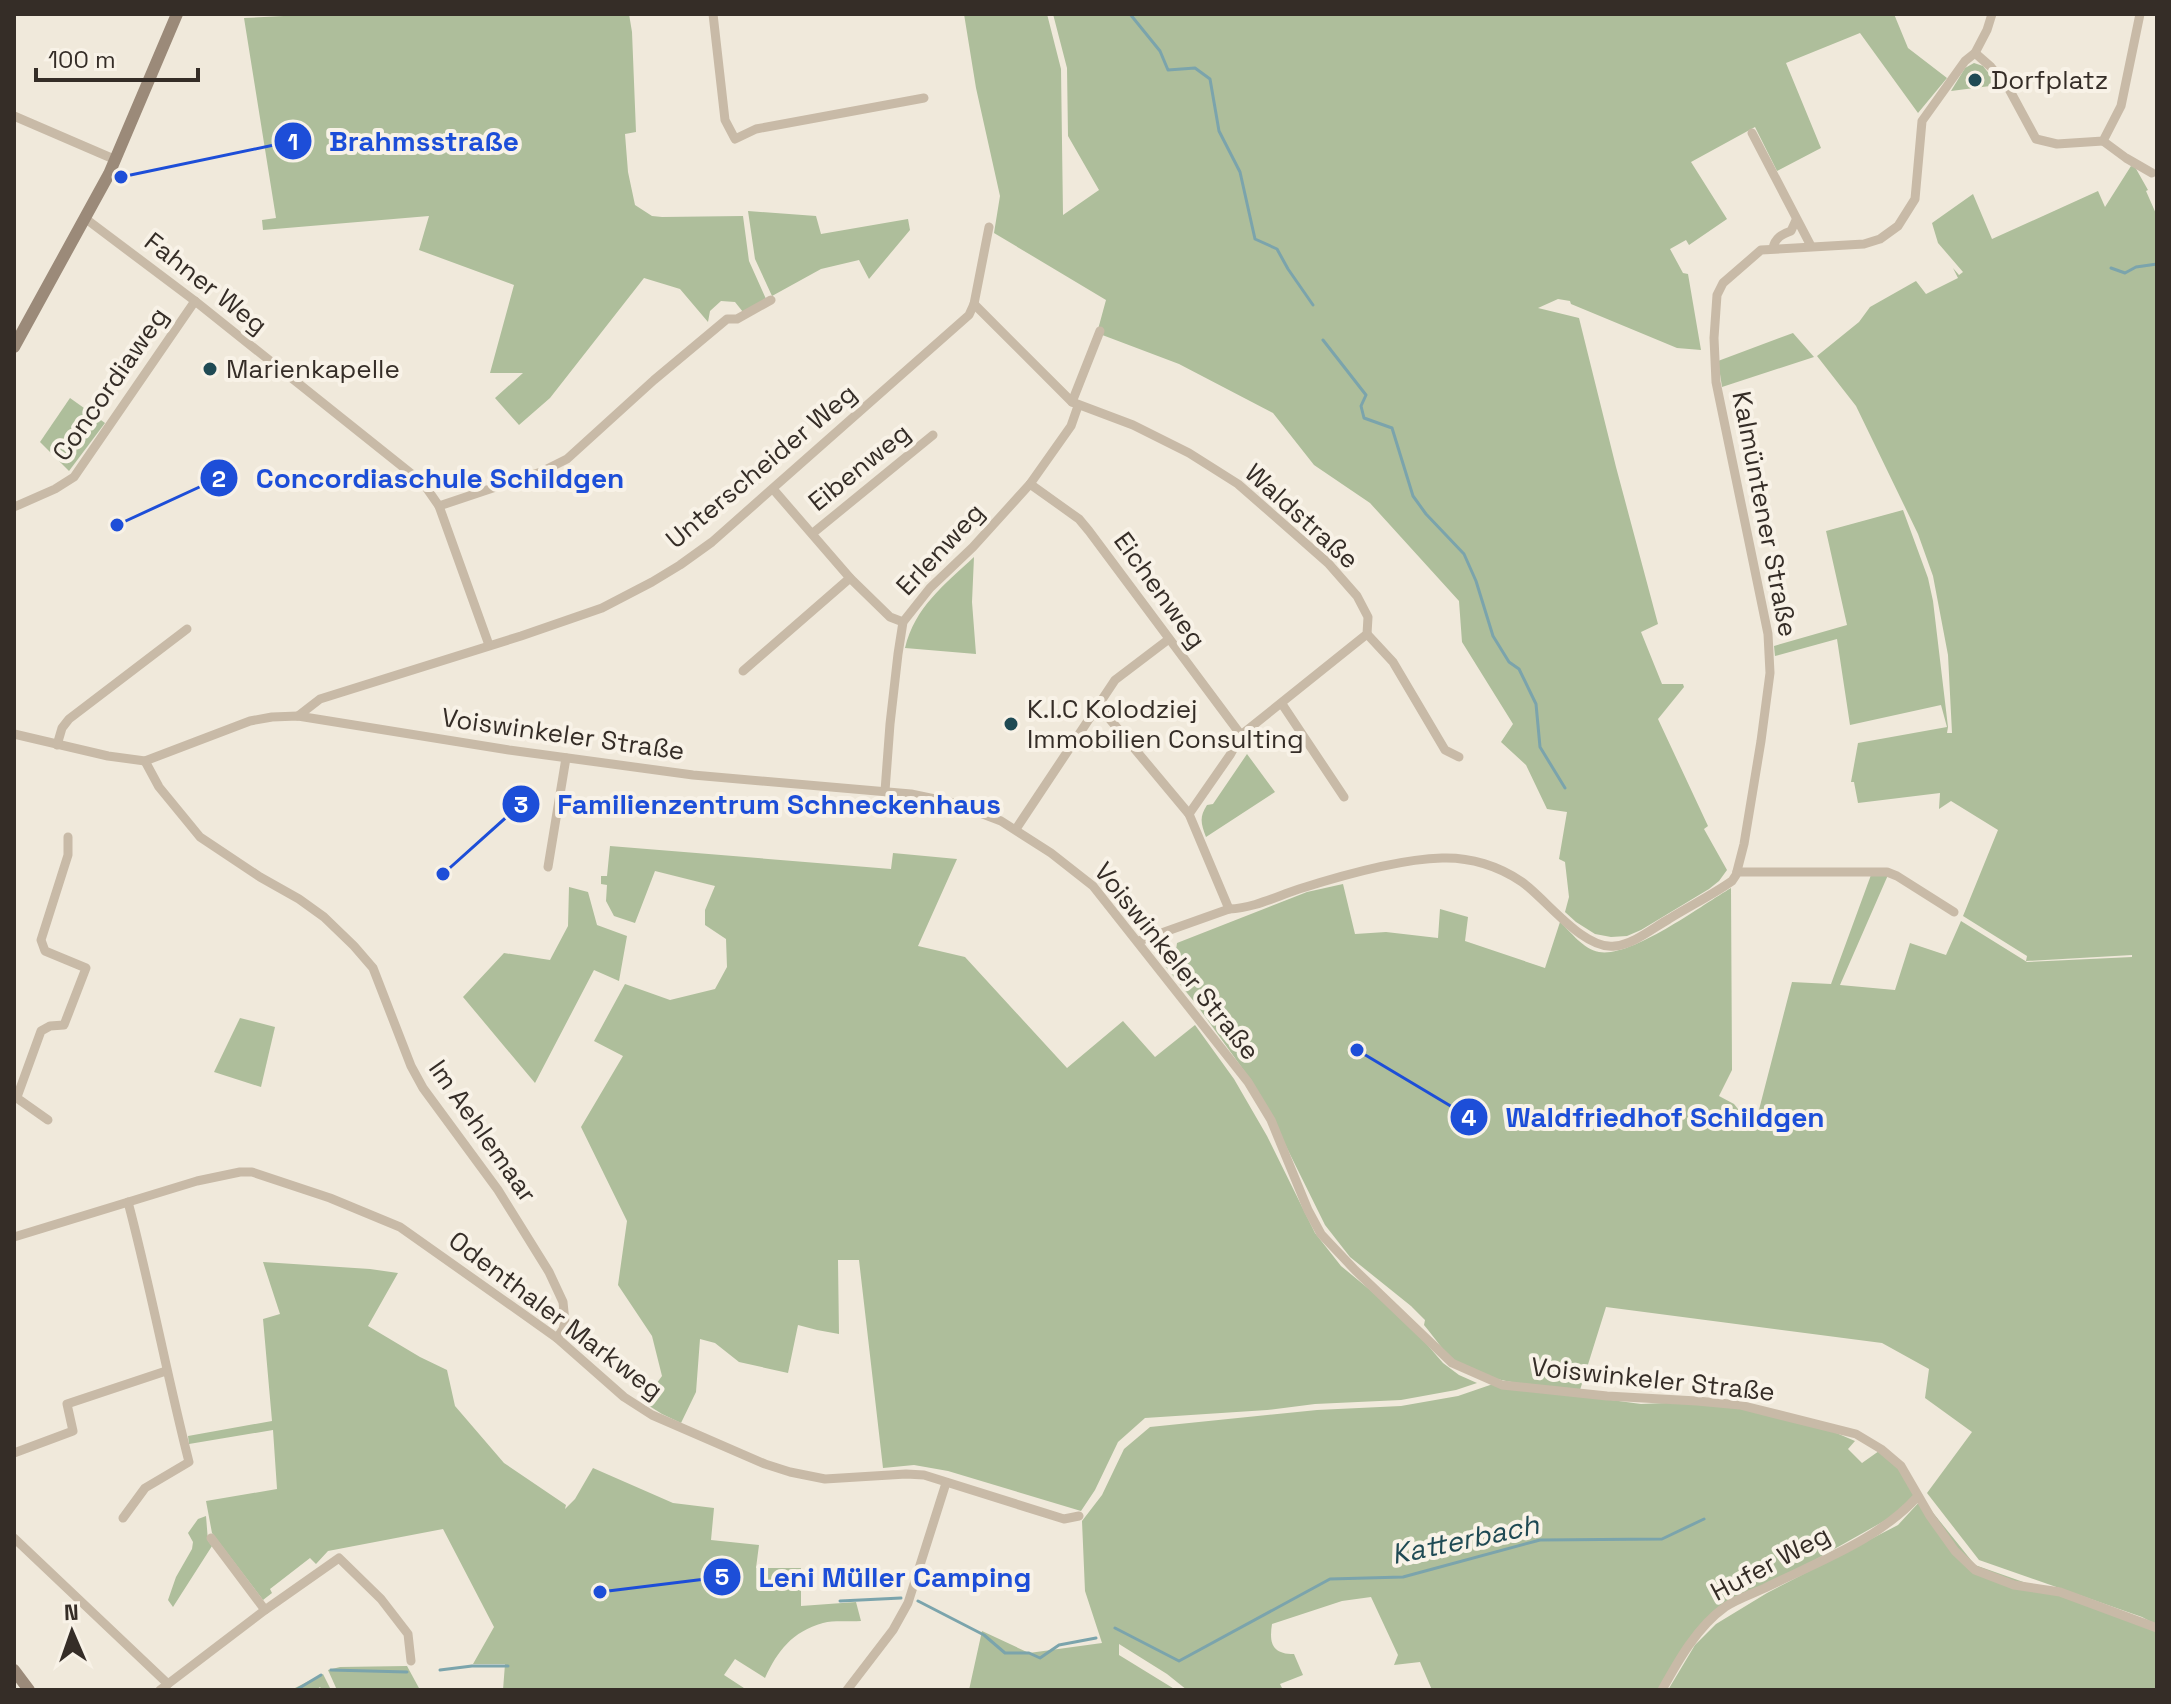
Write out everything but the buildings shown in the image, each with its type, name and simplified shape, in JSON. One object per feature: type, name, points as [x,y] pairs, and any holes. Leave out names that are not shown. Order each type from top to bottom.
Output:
[{"type":"main road","points":[[14,347],[116,160],[177,14]]},
{"type":"main road","points":[[14,1670],[29,1690]]},
{"type":"street","points":[[713,14],[725,120],[735,139],[756,129],[924,98]]},
{"type":"street","name":"Kalmüntener Straße","points":[[1737,872],[1767,698],[1769,640],[1716,382],[1715,303],[1719,289],[1758,252],[1773,248],[1870,242],[1880,239],[1900,224],[1915,199],[1922,121],[1965,61],[1975,53],[1992,14]]},
{"type":"street","points":[[2103,141],[2121,106],[2140,14]]},
{"type":"street","points":[[1975,53],[2009,89],[2036,139],[2057,144],[2103,141],[2152,173]]},
{"type":"street","points":[[14,116],[116,160]]},
{"type":"street","points":[[1752,133],[1811,246]]},
{"type":"street","name":"Fahner Weg","points":[[86,219],[195,301],[423,483],[439,506],[489,645]]},
{"type":"street","name":"Kalmüntener Straße","points":[[1773,248],[1774,241],[1791,231],[1796,220]]},
{"type":"street","points":[[974,304],[989,227]]},
{"type":"street","points":[[439,506],[541,472],[567,459],[727,319],[737,319],[771,300]]},
{"type":"street","name":"Concordiaweg","points":[[14,507],[55,489],[81,470],[195,301]]},
{"type":"street","name":"Waldstraße","points":[[974,304],[1075,404],[1133,425],[1189,453],[1238,484],[1328,563],[1357,596],[1368,617],[1367,634]]},
{"type":"street","name":"Unterscheider Weg","points":[[298,716],[320,699],[602,608],[680,565],[712,542],[969,315],[974,304]]},
{"type":"street","points":[[1075,404],[1100,331]]},
{"type":"street","name":"Erlenweg","points":[[885,791],[903,622],[930,588],[973,547],[1030,484],[1071,426],[1075,404]]},
{"type":"street","name":"Eibenweg","points":[[813,533],[933,435]]},
{"type":"street","name":"Eichenweg","points":[[1030,484],[1079,519],[1241,735]]},
{"type":"street","points":[[773,489],[850,578],[890,617],[903,622]]},
{"type":"street","points":[[743,671],[850,578]]},
{"type":"street","points":[[57,745],[62,728],[69,719],[187,629]]},
{"type":"street","points":[[1189,814],[1241,735],[1367,634],[1393,662],[1445,750],[1459,757]]},
{"type":"street","points":[[1016,829],[1115,680],[1169,639]]},
{"type":"street","points":[[1282,704],[1344,797]]},
{"type":"street","points":[[1098,705],[1189,814],[1229,909]]},
{"type":"street","name":"Voiswinkeler Straße","points":[[14,734],[108,756],[145,761],[250,721],[298,716],[693,775],[885,791],[933,798],[985,814],[1016,829],[1093,886],[1248,1082],[1271,1120],[1321,1234],[1452,1363],[1502,1385],[1740,1405],[1856,1434],[1901,1466],[1955,1551],[1975,1570],[2014,1585],[2060,1592],[2157,1628]]},
{"type":"street","points":[[548,867],[566,758]]},
{"type":"street","name":"Im Aehlemaar","points":[[145,761],[159,787],[200,837],[324,917],[373,968],[411,1066],[423,1088],[498,1190],[552,1279],[563,1302],[564,1313],[563,1329],[557,1338]]},
{"type":"street","points":[[48,1120],[16,1096],[41,1031],[50,1026],[64,1025],[86,968],[45,951],[41,940],[68,855],[68,837]]},
{"type":"street","points":[[1139,941],[1229,909],[1243,909],[1311,886],[1421,859],[1457,858],[1484,864],[1519,880],[1584,936],[1598,944],[1613,947],[1632,940],[1701,900],[1732,881],[1737,872],[1887,872],[1954,912]]},
{"type":"street","name":"Odenthaler Markweg","points":[[14,1237],[197,1181],[252,1172],[330,1198],[400,1227],[557,1338],[624,1397],[652,1415],[765,1464],[825,1479],[924,1475],[1064,1519],[1079,1516]]},
{"type":"street","points":[[123,1518],[145,1488],[189,1462],[128,1202]]},
{"type":"street","points":[[14,1453],[73,1431],[67,1404],[166,1371]]},
{"type":"street","points":[[847,1690],[893,1630],[908,1603],[946,1483]]},
{"type":"street","name":"Hufer Weg","points":[[1662,1690],[1680,1658],[1702,1629],[1726,1606],[1880,1530],[1918,1496]]},
{"type":"street","points":[[14,1538],[164,1687],[339,1558],[381,1599],[408,1634],[411,1661]]},
{"type":"street","points":[[211,1538],[265,1610]]},
{"type":"green space","points":[[323,14],[629,14],[636,132],[625,134],[635,205],[652,216],[743,216],[749,261],[766,299],[743,312],[735,302],[721,301],[710,311],[708,322],[680,289],[644,278],[550,398],[519,425],[495,398],[523,373],[490,373],[514,285],[419,250],[429,216],[263,230],[262,220],[276,218],[244,18]]},
{"type":"green space","points":[[964,14],[1047,14],[1061,69],[1063,215],[1099,190],[1068,136],[1067,68],[1053,14],[1894,14],[1908,48],[1947,78],[1918,113],[1860,33],[1786,63],[1821,148],[1777,171],[1755,127],[1691,162],[1727,219],[1689,245],[1686,240],[1670,249],[1683,273],[1688,274],[1701,350],[1677,348],[1570,301],[1558,299],[1538,308],[1579,318],[1658,624],[1641,632],[1662,684],[1683,684],[1684,687],[1658,719],[1708,826],[1704,829],[1727,870],[1719,881],[1627,936],[1595,934],[1565,912],[1569,897],[1565,862],[1559,859],[1567,812],[1547,809],[1526,765],[1501,742],[1513,724],[1462,642],[1459,601],[1370,503],[1314,465],[1273,413],[1179,364],[1097,333],[1106,300],[994,233],[1000,196],[976,88]]},
{"type":"green space","points":[[1974,63],[1983,66],[1998,85],[1951,91],[1965,68]]},
{"type":"green space","points":[[2131,166],[2135,167],[2148,190],[2157,216],[2157,1625],[1979,1560],[1927,1493],[1972,1432],[1925,1398],[1929,1369],[1882,1343],[1606,1307],[1580,1390],[1500,1380],[1458,1363],[1424,1325],[1425,1320],[1350,1257],[1325,1225],[1245,1072],[1165,966],[1175,957],[1177,943],[1307,892],[1343,884],[1355,934],[1386,932],[1438,938],[1440,909],[1468,917],[1465,941],[1545,968],[1560,922],[1588,947],[1599,952],[1613,952],[1647,939],[1731,888],[1732,1070],[1719,1096],[1734,1104],[1754,1129],[1792,982],[1831,984],[1871,875],[1888,875],[1840,985],[1895,990],[1910,943],[1946,955],[1961,921],[2027,962],[2132,957],[2026,961],[2027,956],[1963,916],[1998,830],[1951,801],[1939,809],[1940,793],[1858,803],[1854,782],[1851,782],[1858,743],[1947,727],[1941,705],[1850,725],[1837,639],[1775,656],[1774,646],[1847,625],[1826,531],[1903,510],[1928,578],[1933,601],[1948,727],[1947,733],[1952,733],[1948,655],[1933,576],[1918,534],[1856,406],[1817,356],[1859,322],[1870,307],[1916,281],[1926,294],[1958,278],[1953,268],[1959,275],[1963,272],[1938,243],[1932,223],[1973,194],[1992,239],[2098,191],[2105,207]]},
{"type":"green space","points":[[748,211],[816,216],[821,234],[908,219],[910,230],[869,279],[859,260],[821,269],[772,296],[755,259]]},
{"type":"green space","points":[[1793,333],[1814,357],[1722,387],[1718,361]]},
{"type":"green space","points":[[70,398],[105,423],[69,471],[40,442]]},
{"type":"green space","points":[[974,557],[972,602],[976,654],[905,648],[923,609]]},
{"type":"green space","points":[[1247,754],[1275,792],[1206,837],[1202,821],[1204,809],[1213,804]]},
{"type":"green space","points":[[610,846],[891,869],[893,853],[957,859],[918,946],[965,957],[1067,1068],[1123,1021],[1155,1057],[1195,1025],[1234,1079],[1267,1136],[1315,1233],[1341,1266],[1404,1318],[1443,1363],[1477,1383],[1401,1400],[1145,1418],[1118,1442],[1095,1490],[1081,1511],[948,1471],[914,1465],[883,1468],[859,1260],[838,1260],[839,1334],[798,1325],[788,1373],[739,1362],[715,1343],[700,1339],[696,1392],[681,1423],[662,1414],[643,1402],[662,1376],[652,1336],[618,1285],[627,1221],[581,1127],[623,1056],[594,1041],[625,984],[670,1000],[715,989],[727,967],[726,939],[705,925],[705,910],[715,886],[655,871],[635,923],[614,916],[606,901],[607,885],[601,884],[601,876],[607,876]]},
{"type":"green space","points":[[569,887],[588,892],[597,925],[627,936],[619,981],[594,970],[535,1083],[463,997],[504,953],[550,960],[568,926]]},
{"type":"green space","points":[[240,1018],[275,1027],[261,1087],[214,1072]]},
{"type":"green space","points":[[263,1262],[398,1273],[368,1326],[447,1370],[455,1406],[504,1463],[566,1505],[565,1509],[575,1499],[593,1468],[673,1503],[714,1508],[711,1540],[759,1545],[756,1568],[801,1568],[801,1606],[856,1602],[861,1621],[827,1622],[803,1631],[787,1643],[765,1678],[735,1659],[724,1675],[747,1690],[503,1690],[505,1664],[473,1664],[494,1627],[443,1529],[328,1551],[316,1564],[310,1558],[270,1589],[272,1593],[263,1600],[212,1533],[206,1501],[277,1489],[273,1430],[189,1444],[188,1436],[272,1421],[263,1319],[280,1314]]},
{"type":"green space","points":[[1493,1384],[1641,1404],[1691,1402],[1744,1407],[1834,1432],[1855,1441],[1848,1449],[1862,1463],[1879,1451],[1902,1468],[1919,1493],[1893,1516],[1712,1618],[1658,1690],[1432,1690],[1420,1662],[1394,1665],[1398,1655],[1371,1597],[1342,1601],[1272,1624],[1274,1646],[1281,1652],[1294,1654],[1303,1675],[1280,1684],[1283,1690],[1187,1690],[1119,1644],[1119,1655],[1176,1690],[969,1690],[982,1631],[1029,1653],[1102,1643],[1085,1591],[1082,1521],[1102,1495],[1124,1449],[1150,1427],[1317,1410],[1401,1406],[1458,1396]]},
{"type":"green space","points":[[1922,1499],[1975,1565],[2140,1623],[2157,1632],[2157,1690],[1668,1690],[1695,1645],[1716,1624],[1767,1593],[1898,1525]]},
{"type":"green space","points":[[206,1516],[208,1541],[212,1546],[173,1607],[168,1600],[176,1577],[192,1549],[193,1542],[188,1533],[198,1519]]},
{"type":"green space","points":[[407,1666],[420,1690],[337,1690],[328,1670],[340,1667]]},
{"type":"green space","points":[[323,1674],[331,1690],[320,1687],[316,1690],[291,1690]]},
{"type":"waterway","points":[[1130,14],[1160,51],[1168,70],[1195,68],[1210,79],[1219,131],[1240,172],[1255,239],[1277,249],[1313,305]]},
{"type":"waterway","points":[[2111,268],[2125,273],[2136,267],[2157,264]]},
{"type":"waterway","points":[[1323,340],[1366,395],[1361,406],[1364,418],[1392,428],[1413,496],[1464,554],[1493,636],[1509,662],[1519,669],[1536,704],[1540,747],[1565,788]]},
{"type":"waterway","name":"Katterbach","points":[[1115,1628],[1179,1661],[1330,1579],[1403,1577],[1540,1540],[1662,1539],[1704,1519]]},
{"type":"waterway","name":"Katterbach","points":[[840,1601],[901,1598]]},
{"type":"waterway","name":"Katterbach","points":[[918,1601],[984,1635],[1005,1653],[1029,1653],[1040,1658],[1059,1645],[1096,1638]]},
{"type":"waterway","name":"Katterbach","points":[[440,1670],[508,1666]]},
{"type":"waterway","name":"Katterbach","points":[[331,1670],[407,1672]]},
{"type":"waterway","name":"Katterbach","points":[[296,1690],[321,1675]]},
{"type":"place","name":"Dorfplatz","points":[[1975,80]]},
{"type":"place","name":"Brahmsstraße","points":[[121,177]]},
{"type":"place","name":"Marienkapelle","points":[[210,369]]},
{"type":"place","name":"Concordiaschule Schildgen","points":[[117,525]]},
{"type":"place","name":"K.I.C Kolodziej Immobilien Consulting","points":[[1011,724]]},
{"type":"place","name":"Familienzentrum Schneckenhaus","points":[[443,874]]},
{"type":"place","name":"Waldfriedhof Schildgen","points":[[1357,1050]]},
{"type":"place","name":"Leni Müller Camping","points":[[600,1592]]}]
